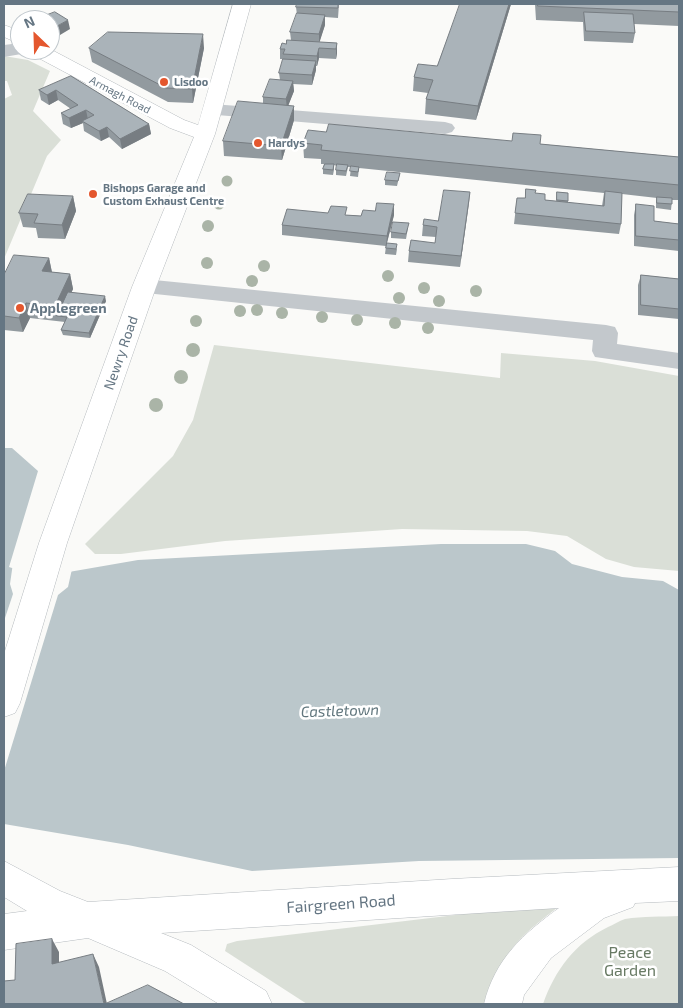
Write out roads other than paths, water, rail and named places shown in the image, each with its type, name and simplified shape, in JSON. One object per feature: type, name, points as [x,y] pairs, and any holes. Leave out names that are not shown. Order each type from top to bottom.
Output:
[{"type":"main road","name":"Newry Road","points":[[4,703],[52,543],[144,287],[204,134],[242,4]]},
{"type":"main road","name":"Armagh Road","points":[[57,60],[177,124],[204,134]]},
{"type":"main road","points":[[4,878],[47,903],[178,958],[253,1004]]},
{"type":"main road","points":[[503,1004],[507,988],[538,945],[594,903],[669,885]]},
{"type":"main road","name":"Fairgreen Road","points":[[4,932],[89,920],[452,896],[669,885]]},
{"type":"street","points":[[212,110],[445,128]]},
{"type":"street","points":[[144,287],[606,333],[604,351],[640,354],[679,361]]},
{"type":"water","name":"Castletown","points":[[4,448],[12,448],[38,471],[9,567],[40,577],[138,560],[441,544],[526,544],[555,551],[572,564],[622,577],[663,581],[679,590],[679,858],[419,861],[252,871],[128,845],[4,824]]},
{"type":"place","name":"Lisdoo","points":[[164,82]]},
{"type":"place","name":"Hardys","points":[[258,143]]},
{"type":"place","name":"Bishops Garage and Custom Exhaust Centre","points":[[93,194]]},
{"type":"place","name":"Applegreen","points":[[20,308]]},
{"type":"park label","name":"Peace Garden","points":[[630,962]]}]
